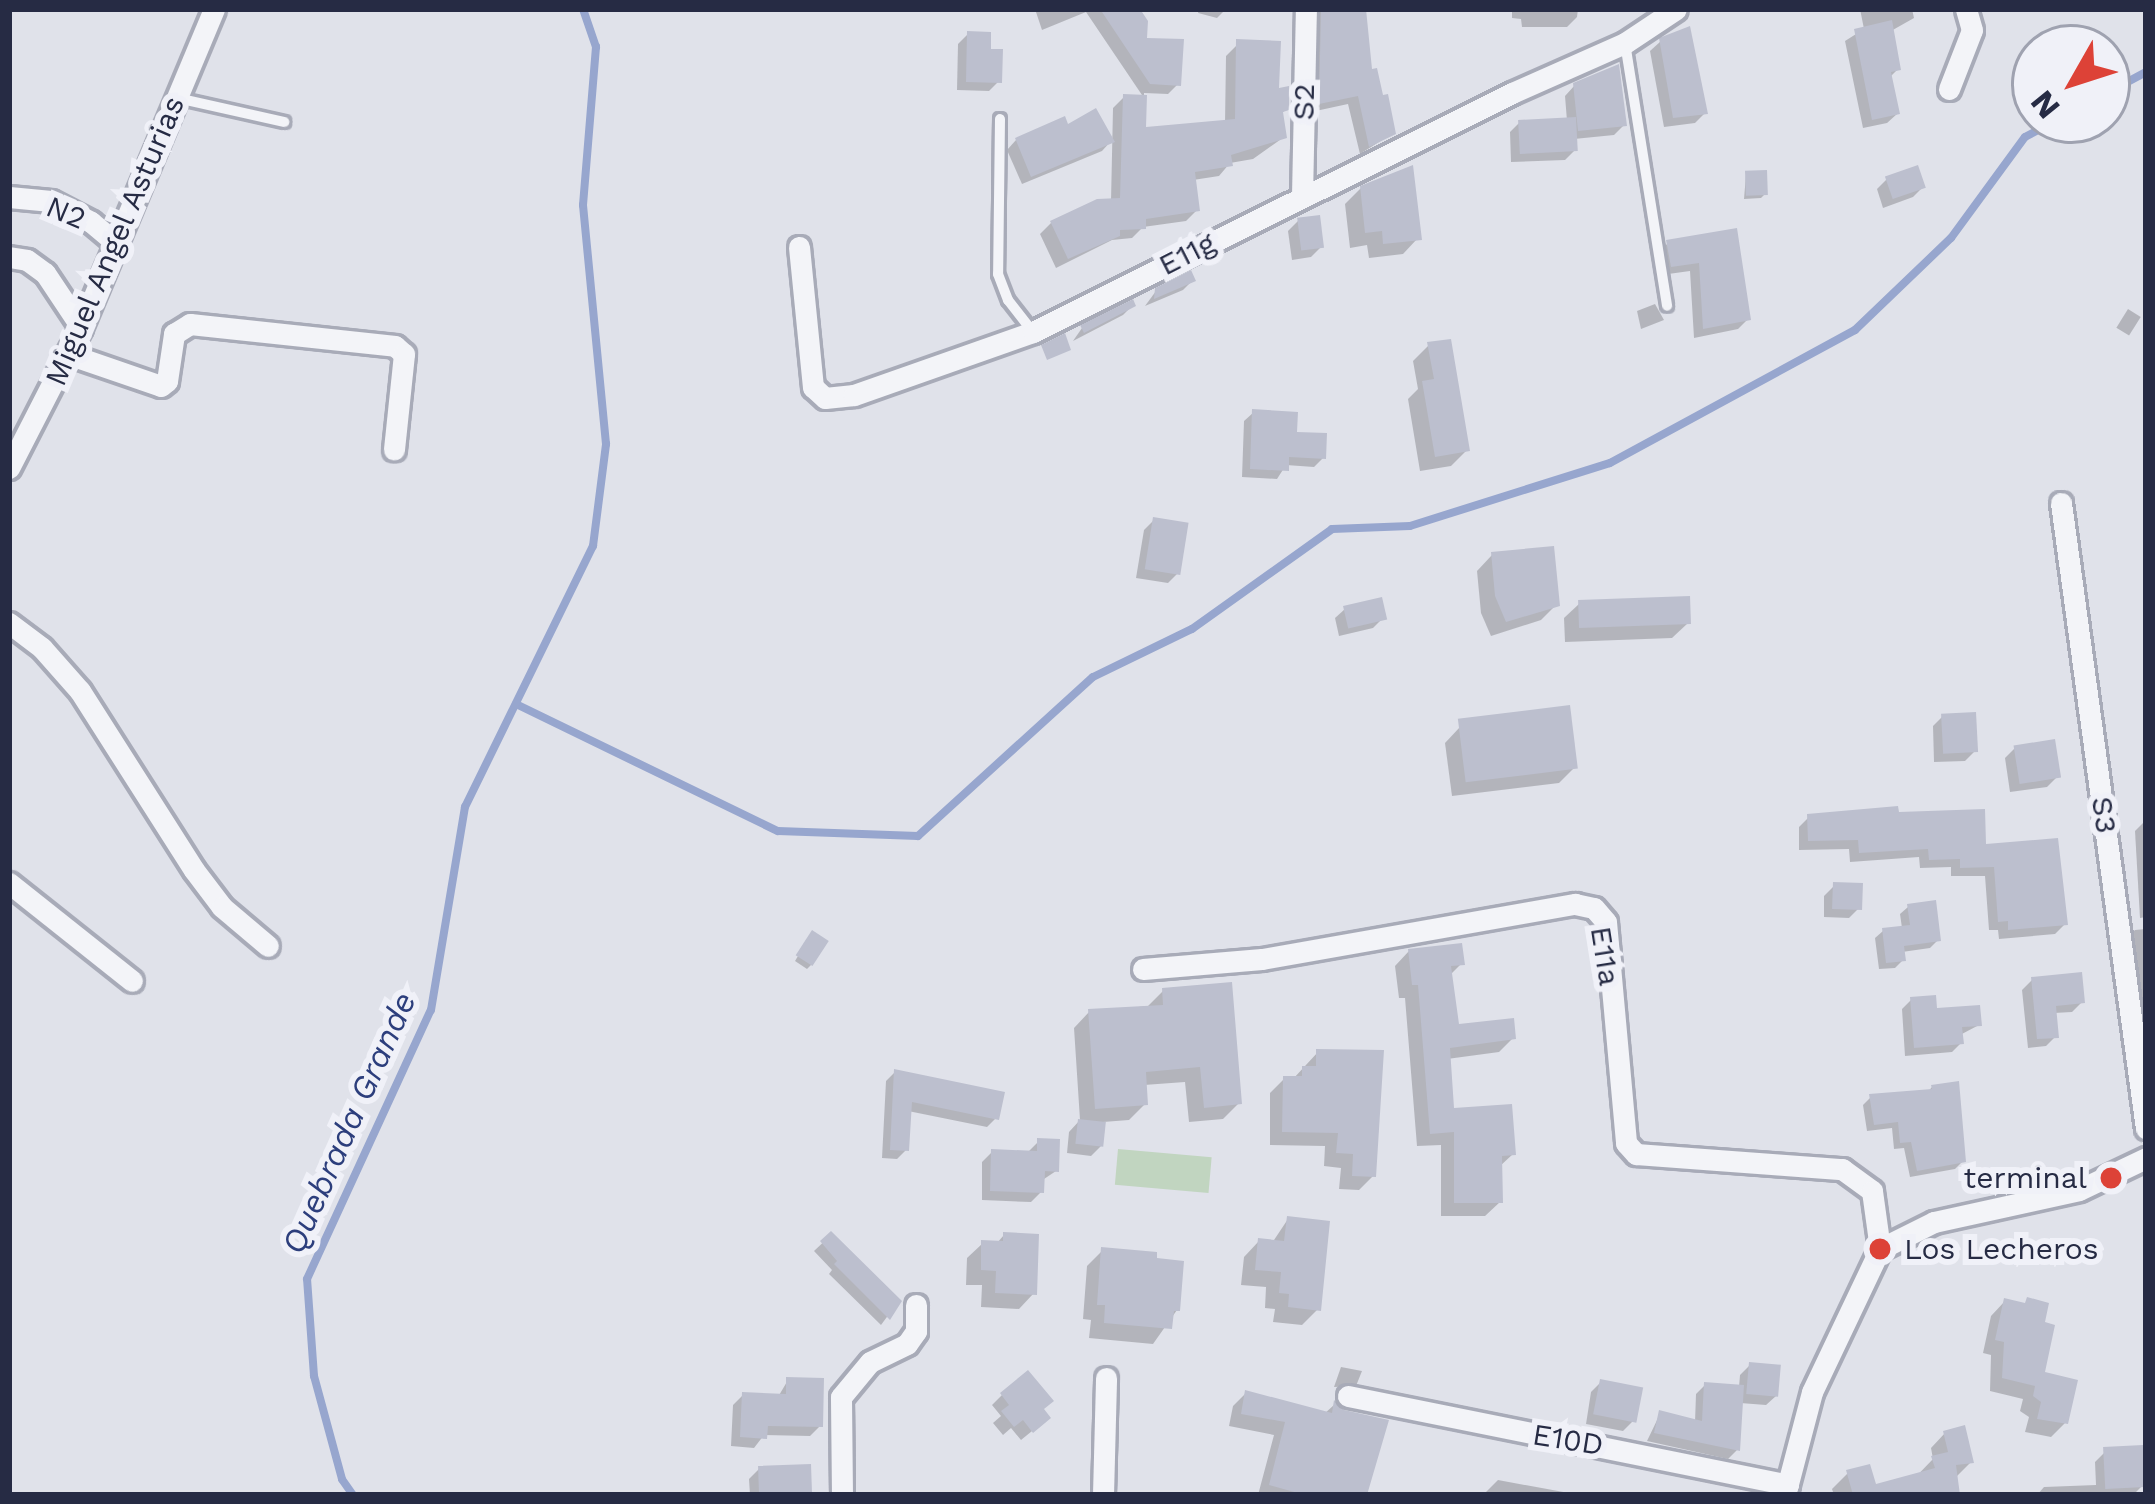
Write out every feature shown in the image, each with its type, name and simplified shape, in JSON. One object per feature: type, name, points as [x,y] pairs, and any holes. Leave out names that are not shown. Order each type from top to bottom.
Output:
[{"type":"street","name":"Miguel Angel Asturias","points":[[9,469],[81,327],[214,9]]},
{"type":"street","name":"S2","points":[[1302,196],[1306,9]]},
{"type":"street","name":"E11g","points":[[800,248],[813,387],[825,398],[854,395],[1033,332],[1302,196],[1625,43],[1676,9]]},
{"type":"street","points":[[1949,88],[1972,30],[1966,9]]},
{"type":"street","name":"N2","points":[[9,197],[51,202],[91,222],[116,243]]},
{"type":"street","name":"N2","points":[[9,257],[27,260],[45,274],[81,327]]},
{"type":"street","points":[[68,354],[161,386],[167,381],[174,334],[190,324],[395,346],[404,354],[394,449]]},
{"type":"street","name":"S3","points":[[2062,503],[2146,1128]]},
{"type":"street","points":[[9,622],[42,648],[80,692],[194,870],[222,907],[268,946]]},
{"type":"street","points":[[9,884],[132,981]]},
{"type":"street","name":"E11a","points":[[1143,969],[1262,959],[1575,904],[1594,908],[1606,922],[1626,1143],[1636,1154],[1842,1169],[1872,1192],[1880,1249]]},
{"type":"street","points":[[1786,1490],[1812,1392],[1880,1249],[1934,1222],[2079,1190],[2146,1158]]},
{"type":"street","points":[[842,1495],[841,1397],[871,1362],[907,1344],[916,1331],[916,1305]]},
{"type":"street","points":[[1103,1495],[1106,1378]]},
{"type":"street","name":"E10D","points":[[1348,1396],[1786,1490]]},
{"type":"lane","points":[[1625,43],[1667,306]]},
{"type":"lane","points":[[177,98],[284,122]]},
{"type":"lane","points":[[1000,119],[998,274],[1008,301],[1033,332]]},
{"type":"green space","points":[[1118,1149],[1212,1157],[1209,1193],[1115,1185]]},
{"type":"building","points":[[1100,9],[1140,9],[1148,21],[1147,38],[1184,39],[1181,86],[1150,84]]},
{"type":"building","points":[[1321,9],[1366,9],[1372,69],[1377,68],[1383,95],[1388,94],[1396,134],[1369,147],[1358,96],[1319,104]]},
{"type":"building","points":[[1892,20],[1901,70],[1891,72],[1900,114],[1872,120],[1854,29]]},
{"type":"building","points":[[1690,26],[1708,114],[1673,118],[1659,38]]},
{"type":"building","points":[[967,31],[991,32],[991,49],[1003,49],[1002,83],[966,82]]},
{"type":"building","points":[[1236,39],[1281,41],[1279,88],[1289,86],[1289,110],[1283,112],[1287,138],[1231,155],[1233,166],[1195,172],[1200,211],[1146,219],[1146,229],[1120,230],[1120,236],[1068,259],[1050,221],[1097,199],[1120,198],[1123,94],[1147,95],[1146,127],[1235,119]]},
{"type":"building","points":[[1619,64],[1627,126],[1578,131],[1573,83]]},
{"type":"building","points":[[1096,108],[1115,142],[1031,177],[1015,138],[1065,116],[1068,124]]},
{"type":"building","points":[[1576,117],[1578,151],[1520,154],[1518,120]]},
{"type":"building","points":[[1413,165],[1422,240],[1383,244],[1382,231],[1365,233],[1360,186]]},
{"type":"building","points":[[1918,165],[1926,188],[1893,199],[1885,176]]},
{"type":"building","points":[[1767,170],[1768,195],[1746,196],[1745,171]]},
{"type":"building","points":[[1320,215],[1324,248],[1301,251],[1297,218]]},
{"type":"building","points":[[1737,228],[1751,320],[1703,329],[1699,263],[1671,267],[1666,240]]},
{"type":"building","points":[[1191,270],[1196,281],[1154,299],[1155,288]]},
{"type":"building","points":[[1133,299],[1136,306],[1084,333],[1080,325]]},
{"type":"building","points":[[1065,333],[1071,350],[1047,360],[1041,345]]},
{"type":"building","points":[[1451,339],[1470,451],[1435,457],[1422,381],[1434,379],[1427,342]]},
{"type":"building","points":[[1252,409],[1298,412],[1297,432],[1327,433],[1326,459],[1289,457],[1289,471],[1250,469]]},
{"type":"building","points":[[1153,517],[1189,523],[1180,575],[1145,569]]},
{"type":"building","points":[[1554,546],[1560,606],[1506,622],[1495,596],[1491,552]]},
{"type":"building","points":[[1690,596],[1691,624],[1579,628],[1578,600]]},
{"type":"building","points":[[1382,597],[1387,619],[1348,628],[1343,606]]},
{"type":"building","points":[[1570,705],[1578,769],[1466,782],[1458,719]]},
{"type":"building","points":[[1976,712],[1978,752],[1943,754],[1941,714]]},
{"type":"building","points":[[2055,739],[2061,778],[2020,784],[2014,746]]},
{"type":"building","points":[[1898,806],[1899,812],[1985,809],[1986,844],[2058,838],[2068,925],[2008,930],[2008,921],[1998,922],[1994,867],[1960,868],[1960,859],[1929,860],[1928,849],[1859,853],[1858,840],[1808,841],[1807,814]]},
{"type":"building","points":[[1833,882],[1863,883],[1862,910],[1832,909]]},
{"type":"building","points":[[1936,900],[1941,941],[1904,946],[1906,961],[1886,963],[1882,928],[1910,925],[1907,904]]},
{"type":"building","points":[[812,930],[829,941],[812,966],[796,955]]},
{"type":"building","points":[[1462,943],[1465,965],[1451,966],[1459,1024],[1514,1018],[1516,1039],[1450,1048],[1454,1108],[1512,1104],[1516,1155],[1502,1156],[1503,1203],[1454,1203],[1454,1132],[1430,1134],[1418,985],[1412,985],[1408,949]]},
{"type":"building","points":[[2082,972],[2085,1003],[2056,1006],[2059,1038],[2037,1039],[2031,977]]},
{"type":"building","points":[[1232,982],[1242,1104],[1204,1108],[1200,1067],[1146,1072],[1148,1105],[1095,1109],[1088,1009],[1163,1005],[1162,988]]},
{"type":"building","points":[[1936,995],[1937,1008],[1980,1005],[1982,1026],[1962,1027],[1964,1044],[1914,1048],[1910,997]]},
{"type":"building","points":[[1316,1049],[1384,1050],[1376,1177],[1352,1176],[1353,1154],[1336,1153],[1338,1133],[1282,1132],[1283,1076],[1302,1076],[1302,1066],[1316,1066]]},
{"type":"building","points":[[894,1069],[1005,1092],[999,1120],[912,1102],[909,1151],[890,1150]]},
{"type":"building","points":[[1959,1081],[1966,1162],[1917,1171],[1911,1142],[1900,1143],[1898,1122],[1874,1125],[1869,1094],[1932,1089],[1931,1085]]},
{"type":"building","points":[[1078,1119],[1106,1122],[1103,1147],[1075,1144]]},
{"type":"building","points":[[1037,1138],[1060,1139],[1059,1172],[1045,1171],[1044,1193],[990,1191],[991,1149],[1037,1151]]},
{"type":"building","points":[[1287,1216],[1330,1221],[1321,1311],[1288,1307],[1289,1294],[1279,1293],[1281,1272],[1255,1270],[1258,1238],[1284,1241]]},
{"type":"building","points":[[831,1231],[902,1301],[890,1320],[834,1264],[837,1261],[820,1241]]},
{"type":"building","points":[[1003,1232],[1039,1234],[1037,1295],[995,1293],[996,1271],[981,1270],[981,1240],[1003,1241]]},
{"type":"building","points":[[1101,1247],[1157,1252],[1157,1258],[1184,1261],[1180,1311],[1174,1311],[1172,1329],[1104,1323],[1105,1305],[1097,1305]]},
{"type":"building","points":[[2027,1297],[2049,1303],[2045,1322],[2055,1325],[2045,1372],[2078,1380],[2068,1424],[2037,1419],[2041,1402],[2033,1396],[2035,1386],[2002,1378],[2004,1342],[1995,1340],[2004,1298],[2025,1303]]},
{"type":"building","points":[[1749,1362],[1781,1365],[1778,1397],[1746,1394]]},
{"type":"building","points":[[1028,1370],[1054,1401],[1044,1409],[1051,1418],[1033,1433],[1023,1420],[1014,1427],[1001,1411],[1009,1405],[1000,1393]]},
{"type":"building","points":[[786,1377],[824,1378],[823,1427],[768,1426],[767,1439],[740,1437],[742,1392],[786,1394]]},
{"type":"building","points":[[1600,1379],[1643,1387],[1636,1423],[1593,1414]]},
{"type":"building","points":[[1704,1382],[1744,1385],[1740,1451],[1654,1433],[1659,1410],[1702,1421]]},
{"type":"building","points":[[1245,1390],[1332,1413],[1334,1400],[1344,1410],[1389,1420],[1367,1495],[1305,1495],[1269,1485],[1285,1422],[1241,1414]]},
{"type":"building","points":[[1965,1425],[1974,1463],[1956,1465],[1960,1495],[1853,1495],[1846,1470],[1870,1464],[1876,1484],[1935,1468],[1931,1456],[1948,1452],[1943,1431]]},
{"type":"building","points":[[2143,1445],[2145,1487],[2105,1489],[2103,1447]]},
{"type":"building","points":[[811,1464],[812,1495],[759,1495],[758,1466]]},
{"type":"waterway","name":"Quebrada Grande","points":[[353,1495],[342,1479],[314,1376],[307,1279],[431,1010],[465,807],[593,546],[606,444],[583,205],[596,47],[583,9]]},
{"type":"waterway","points":[[2131,80],[2146,72]]},
{"type":"waterway","points":[[516,704],[778,831],[918,836],[1093,677],[1192,629],[1332,529],[1410,526],[1610,463],[1855,330],[1951,238],[2020,144]]},
{"type":"place","name":"terminal","points":[[2111,1178]]},
{"type":"place","name":"Los Lecheros","points":[[1880,1249]]}]
